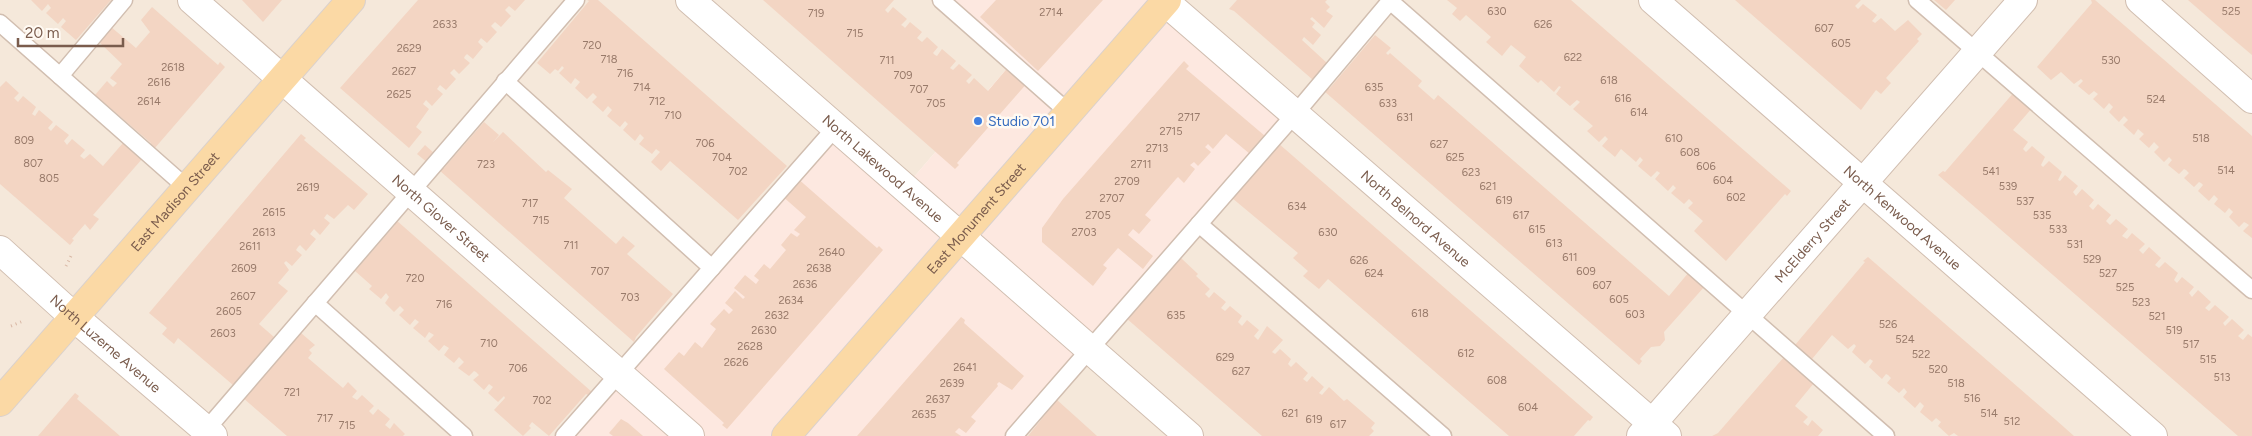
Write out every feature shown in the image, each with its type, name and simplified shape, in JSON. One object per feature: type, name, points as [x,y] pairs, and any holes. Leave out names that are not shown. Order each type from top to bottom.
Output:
[{"type":"main road","name":"East Madison Street","points":[[0,402],[351,0]]},
{"type":"main road","name":"East Monument Street","points":[[786,436],[1165,0]]},
{"type":"street","name":"North Glover Street","points":[[192,0],[690,436]]},
{"type":"street","name":"North Lakewood Avenue","points":[[690,0],[1189,436]]},
{"type":"street","name":"North Belnord Avenue","points":[[1165,0],[1653,432]]},
{"type":"street","name":"North Kenwood Avenue","points":[[1653,0],[2153,436]]},
{"type":"street","name":"McElderry Street","points":[[1653,432],[1748,314],[2023,0]]},
{"type":"street","points":[[2140,0],[2252,99]]},
{"type":"street","name":"North Luzerne Avenue","points":[[0,250],[74,317],[210,433]]},
{"type":"lane","points":[[60,76],[124,0]]},
{"type":"lane","points":[[210,433],[315,303],[576,0]]},
{"type":"lane","points":[[941,0],[1068,112]]},
{"type":"lane","points":[[1917,0],[2252,290]]},
{"type":"lane","points":[[1014,436],[1295,114],[1390,1],[1886,436]]},
{"type":"lane","points":[[0,23],[187,188]]},
{"type":"lane","points":[[505,81],[712,268]]},
{"type":"lane","points":[[564,436],[836,127]]},
{"type":"lane","points":[[1199,224],[1443,436]]},
{"type":"lane","points":[[315,303],[464,436]]},
{"type":"path","points":[[66,266],[71,256],[73,260]]},
{"type":"path","points":[[23,320],[11,326],[23,328]]},
{"type":"shaded area","points":[[0,0],[942,0],[1010,65],[901,192],[564,436],[0,436]]},
{"type":"shaded area","points":[[942,0],[1164,0],[1295,114],[1019,436],[564,436],[836,127],[902,191],[1010,65]]},
{"type":"shaded area","points":[[1164,0],[2252,0],[2252,436],[1019,436]]},
{"type":"building","points":[[31,0],[111,0],[76,40],[61,27],[66,21],[63,18],[58,24],[46,13],[51,8],[48,4],[42,11]]},
{"type":"building","points":[[242,0],[282,0],[263,22]]},
{"type":"building","points":[[418,0],[525,0],[515,11],[509,6],[505,10],[511,16],[501,27],[495,22],[491,26],[497,32],[487,43],[481,38],[478,42],[483,47],[473,59],[467,54],[465,56],[464,58],[470,63],[459,74],[454,69],[450,73],[456,79],[446,90],[440,85],[437,89],[443,94],[432,106],[426,100],[423,104],[429,109],[416,127],[422,132],[409,148],[340,88]]},
{"type":"building","points":[[587,0],[598,0],[787,166],[738,220],[670,161],[661,171],[651,162],[660,152],[656,149],[652,154],[639,144],[644,138],[640,134],[635,141],[623,130],[628,124],[625,121],[620,127],[607,116],[612,110],[608,106],[603,112],[592,102],[597,97],[593,93],[587,99],[575,88],[580,82],[575,78],[571,84],[559,73],[564,68],[562,66],[558,71],[555,69],[550,74],[537,63],[589,1]]},
{"type":"building","points":[[763,0],[894,0],[885,10],[888,13],[893,7],[907,19],[901,25],[905,28],[910,22],[922,32],[917,38],[922,42],[927,37],[938,47],[933,53],[935,55],[937,56],[942,49],[956,61],[950,68],[953,70],[959,64],[972,75],[966,81],[969,84],[974,78],[988,91],[1010,65],[1029,81],[957,163],[959,165],[955,169]]},
{"type":"building","points":[[996,0],[1103,0],[1038,71],[980,17]]},
{"type":"building","points":[[1237,0],[1327,0],[1325,2],[1330,7],[1326,11],[1333,16],[1324,28],[1312,17],[1310,19],[1315,23],[1312,27],[1321,35],[1313,45],[1304,37],[1302,40],[1327,63],[1313,80],[1234,11],[1229,9]]},
{"type":"building","points":[[1447,0],[1571,0],[1791,191],[1787,196],[1785,194],[1726,261],[1694,231],[1703,221],[1688,208],[1693,203],[1689,199],[1684,204],[1671,193],[1676,188],[1673,185],[1668,191],[1655,179],[1660,173],[1657,171],[1651,177],[1638,166],[1643,160],[1640,157],[1636,162],[1621,149],[1615,157],[1602,146],[1608,139],[1605,136],[1599,142],[1587,131],[1593,126],[1573,109],[1580,102],[1577,100],[1570,106],[1556,94],[1561,87],[1559,86],[1554,92],[1541,80],[1538,83],[1519,66],[1526,57],[1511,45],[1502,56],[1486,42],[1491,37],[1466,15],[1460,21],[1452,14],[1457,8]]},
{"type":"building","points":[[1735,0],[1861,0],[1855,6],[1858,9],[1863,4],[1877,15],[1872,21],[1875,23],[1881,18],[1895,31],[1908,20],[1922,34],[1917,39],[1919,41],[1886,78],[1891,83],[1881,94],[1876,90],[1861,110]]},
{"type":"building","points":[[1934,0],[1955,0],[1946,10]]},
{"type":"building","points":[[2091,0],[2095,0],[2252,136],[2252,238],[2243,231],[2249,225],[2244,222],[2239,227],[2229,217],[2233,212],[2229,208],[2225,213],[2214,204],[2218,199],[2214,195],[2209,201],[2198,191],[2203,185],[2201,183],[2199,182],[2194,187],[2184,178],[2189,173],[2186,170],[2184,169],[2179,174],[2168,165],[2172,160],[2169,157],[2164,162],[2154,152],[2159,147],[2154,142],[2149,148],[2139,139],[2144,134],[2138,129],[2134,135],[2123,125],[2128,120],[2124,116],[2119,122],[2109,112],[2113,107],[2109,103],[2104,109],[2093,99],[2098,94],[2094,91],[2089,95],[2078,86],[2083,81],[2081,79],[2074,84],[2061,72],[2051,80],[2037,67],[2092,3]]},
{"type":"building","points":[[2188,0],[2252,0],[2252,55],[2226,33]]},
{"type":"building","points":[[152,7],[218,65],[220,62],[225,67],[154,149],[149,145],[151,143],[95,95],[107,81],[113,87],[117,83],[110,78],[122,64],[98,41],[111,27],[136,48],[150,32],[141,20]]},
{"type":"building","points":[[1375,35],[1391,48],[1386,53],[1388,55],[1390,53],[1422,81],[1418,86],[1434,100],[1438,95],[1669,296],[1689,272],[1705,286],[1664,332],[1665,340],[1660,346],[1651,347],[1640,359],[1642,361],[1639,365],[1324,91],[1327,87],[1329,89]]},
{"type":"building","points":[[1184,61],[1189,66],[1186,69],[1265,136],[1250,154],[1226,134],[1213,149],[1208,144],[1205,147],[1211,152],[1198,166],[1194,162],[1190,165],[1195,169],[1184,183],[1178,177],[1145,215],[1151,220],[1139,234],[1133,229],[1128,235],[1153,256],[1143,269],[1118,248],[1103,265],[1107,268],[1093,286],[1042,242],[1042,228],[1063,199]]},
{"type":"building","points":[[6,81],[19,93],[14,98],[18,102],[23,96],[36,107],[32,114],[35,116],[39,110],[53,122],[48,128],[51,131],[56,125],[69,135],[64,141],[67,145],[72,139],[85,150],[80,156],[84,159],[90,154],[103,166],[123,143],[142,159],[93,215],[99,219],[90,230],[85,224],[72,239],[74,240],[70,245],[0,184],[0,87]]},
{"type":"building","points":[[2015,91],[2033,107],[2013,130],[2028,142],[2023,149],[2026,152],[2032,146],[2045,157],[2041,165],[2043,167],[2049,161],[2062,172],[2058,180],[2060,181],[2065,175],[2078,186],[2073,192],[2076,196],[2082,189],[2094,200],[2089,206],[2093,210],[2098,204],[2111,215],[2106,221],[2110,225],[2116,219],[2128,229],[2122,236],[2127,239],[2132,233],[2145,244],[2139,250],[2143,254],[2149,247],[2161,258],[2155,265],[2159,268],[2165,262],[2178,273],[2174,280],[2177,283],[2182,277],[2194,287],[2189,293],[2192,297],[2198,290],[2211,302],[2205,308],[2209,311],[2215,305],[2229,317],[2223,323],[2225,326],[2232,319],[2244,330],[2238,336],[2243,340],[2248,334],[2252,337],[2252,436],[2238,436],[1938,175],[1943,171],[1945,172]]},
{"type":"building","points":[[484,122],[499,135],[493,142],[503,132],[546,172],[548,170],[572,189],[564,198],[616,244],[623,236],[635,246],[627,254],[673,294],[636,337],[634,342],[439,170],[442,166],[444,168]]},
{"type":"building","points":[[301,134],[306,138],[304,140],[368,194],[354,210],[348,205],[334,219],[327,214],[324,218],[330,223],[320,235],[314,229],[310,234],[316,239],[306,251],[300,245],[296,250],[302,255],[292,266],[286,261],[284,263],[289,270],[278,283],[288,291],[259,324],[274,337],[233,385],[178,338],[174,344],[162,334],[167,328],[149,313]]},
{"type":"building","points":[[1278,143],[1593,417],[1590,421],[1588,420],[1574,436],[1509,436],[1328,279],[1319,289],[1303,276],[1308,271],[1293,258],[1298,253],[1232,198],[1276,149],[1274,147]]},
{"type":"building","points":[[425,145],[435,154],[428,163],[417,154]]},
{"type":"building","points":[[796,177],[877,248],[879,246],[883,250],[727,429],[722,425],[724,423],[664,369],[679,352],[684,356],[695,342],[702,348],[716,329],[710,324],[724,309],[729,314],[733,310],[725,303],[735,291],[743,299],[745,297],[734,288],[745,275],[756,284],[759,280],[754,276],[764,264],[770,269],[786,250],[781,245],[791,233],[797,237],[800,234],[794,230],[806,217],[781,195]]},
{"type":"building","points":[[396,220],[592,392],[588,395],[586,394],[549,436],[532,422],[529,426],[531,428],[523,436],[494,410],[505,398],[504,396],[498,402],[488,393],[493,387],[489,384],[484,390],[473,380],[479,375],[476,372],[474,371],[469,376],[458,368],[464,362],[459,357],[454,363],[444,355],[449,348],[444,345],[439,351],[428,341],[434,335],[429,332],[425,338],[413,328],[419,322],[415,319],[410,325],[399,315],[404,310],[400,306],[394,312],[385,303],[389,297],[386,293],[381,299],[369,289],[372,286],[355,271],[395,225],[393,223]]},
{"type":"building","points":[[1868,257],[2074,436],[1958,436],[1954,433],[1949,436],[1938,426],[1941,422],[1936,418],[1932,422],[1920,412],[1924,406],[1920,402],[1915,408],[1903,397],[1907,392],[1904,388],[1899,393],[1887,383],[1891,378],[1888,375],[1886,374],[1882,379],[1869,367],[1873,361],[1870,359],[1865,364],[1852,352],[1856,346],[1854,344],[1848,349],[1832,335],[1812,359],[1795,345]]},
{"type":"building","points":[[1181,258],[1210,289],[1205,294],[1209,298],[1214,292],[1226,302],[1221,308],[1225,311],[1230,306],[1242,316],[1238,322],[1242,326],[1247,320],[1259,330],[1254,336],[1258,340],[1267,326],[1283,340],[1272,352],[1275,354],[1280,349],[1291,359],[1288,364],[1291,367],[1296,362],[1308,373],[1303,379],[1307,382],[1312,376],[1324,387],[1319,393],[1322,395],[1329,387],[1344,401],[1347,399],[1375,423],[1371,428],[1374,431],[1369,436],[1262,436],[1126,318],[1129,314],[1131,315]]},
{"type":"building","points":[[961,317],[965,320],[964,323],[1024,376],[1012,390],[999,382],[998,386],[971,417],[976,421],[966,433],[959,428],[955,432],[961,436],[857,436]]},
{"type":"building","points":[[301,333],[315,345],[309,350],[312,353],[308,358],[343,388],[348,382],[357,391],[352,397],[357,400],[362,395],[374,406],[369,411],[373,415],[378,409],[390,419],[385,425],[390,429],[394,423],[405,434],[403,436],[287,436],[242,397],[245,392],[248,394]]},
{"type":"building","points":[[1784,357],[1814,383],[1795,406],[1808,417],[1803,422],[1808,426],[1812,420],[1823,430],[1818,436],[1712,436],[1718,433]]},
{"type":"building","points":[[75,393],[79,396],[77,399],[120,436],[38,436]]},
{"type":"building","points":[[1057,400],[1076,417],[1097,436],[1028,436]]},
{"type":"building","points":[[621,419],[643,436],[613,436],[609,433]]},
{"type":"place","name":"Studio 701","points":[[978,121]]}]
